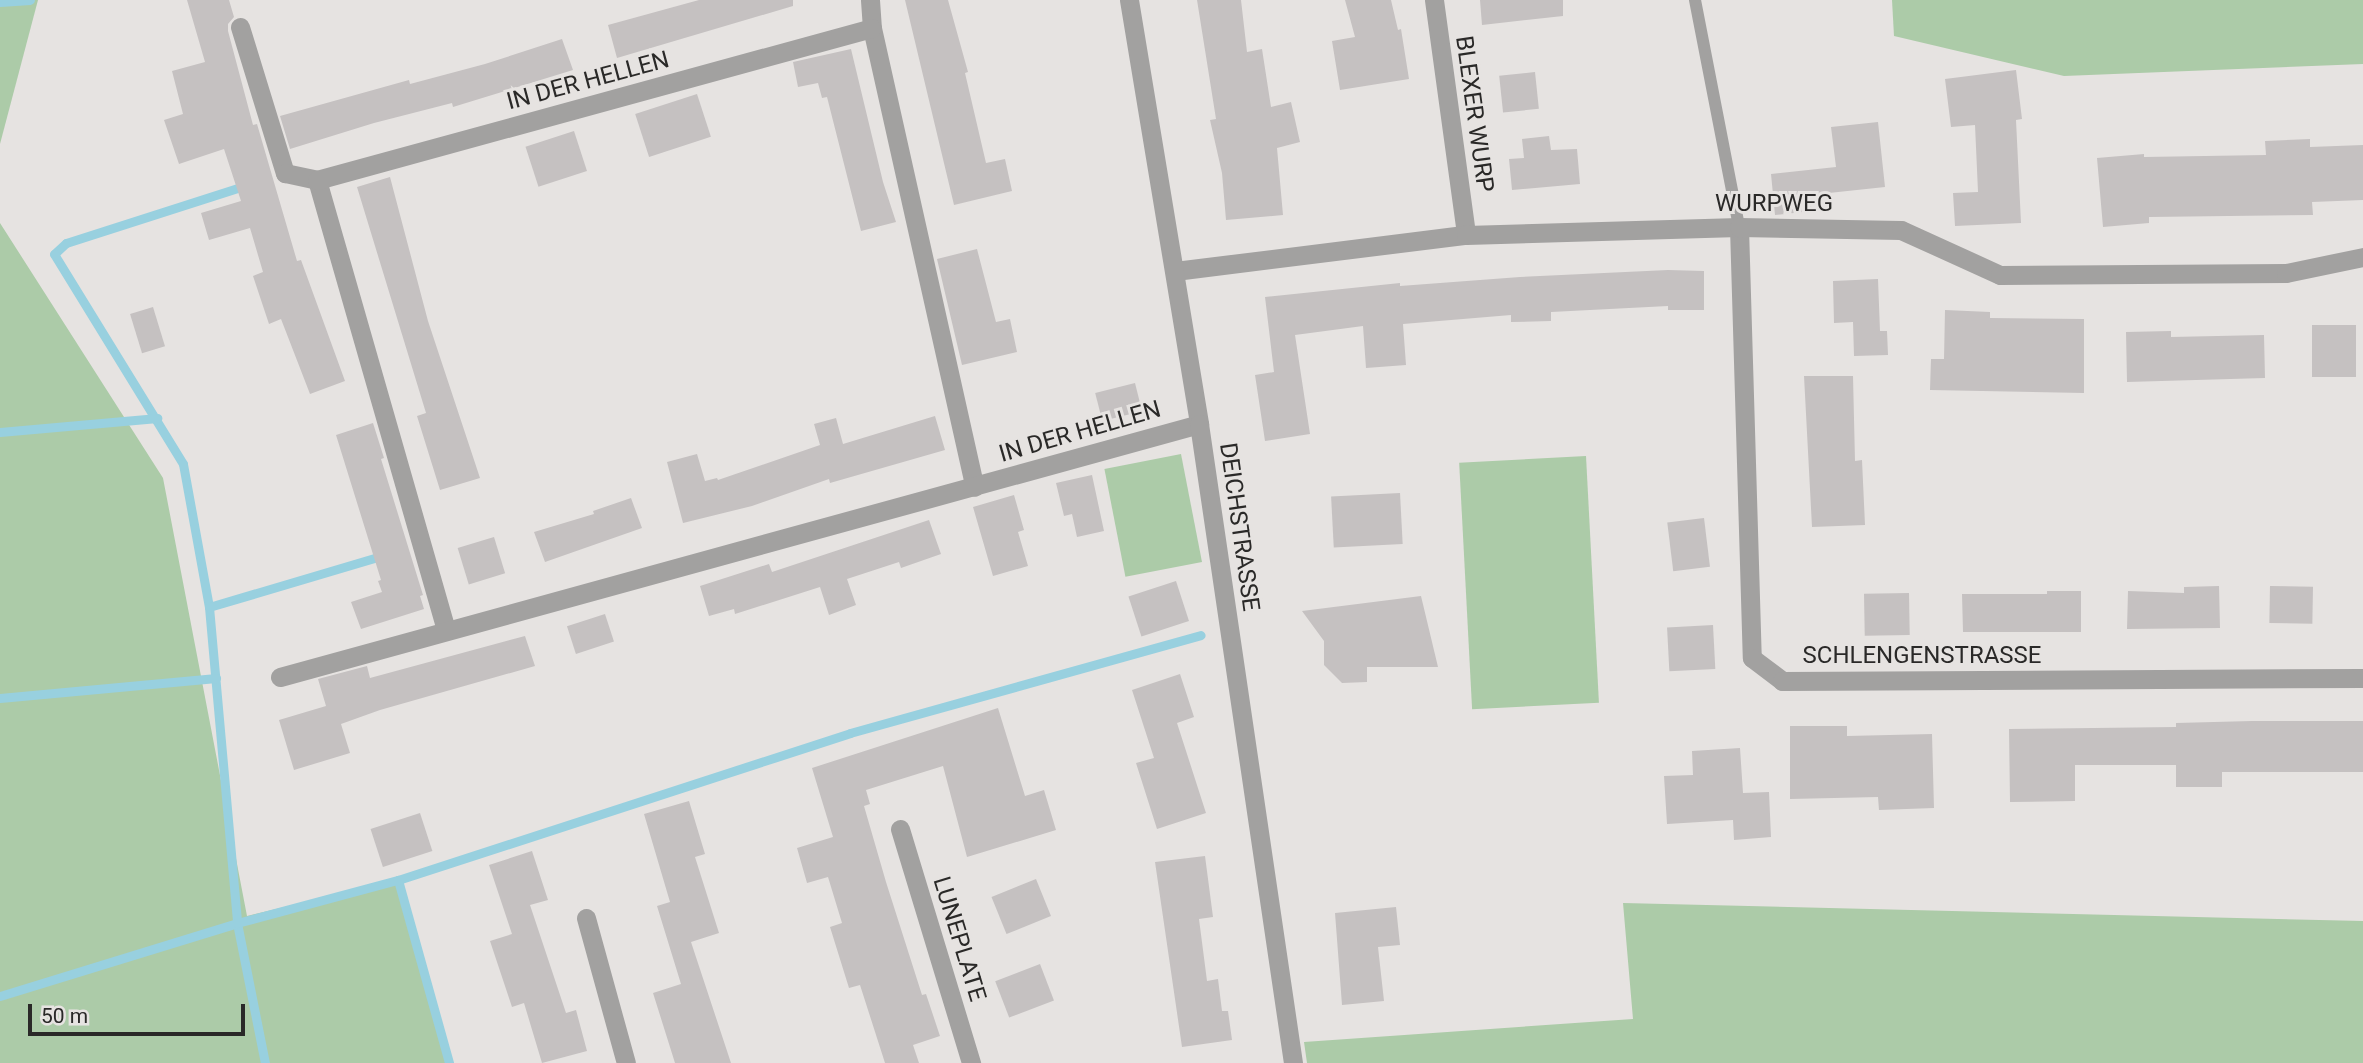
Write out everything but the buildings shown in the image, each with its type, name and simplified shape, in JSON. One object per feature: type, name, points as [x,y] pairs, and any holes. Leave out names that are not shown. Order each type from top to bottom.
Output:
[{"type":"street","name":"IN DER HELLEN","points":[[870,0],[872,28],[975,487]]},
{"type":"street","name":"DEICHSTRASSE","points":[[1129,0],[1199,424],[1293,1063]]},
{"type":"street","name":"BLEXER WURP","points":[[1434,0],[1466,234]]},
{"type":"street","points":[[240,27],[285,173],[317,180],[446,630]]},
{"type":"street","name":"IN DER HELLEN","points":[[317,180],[872,28]]},
{"type":"street","name":"WURPWEG","points":[[1175,271],[1466,234],[1739,227],[1901,230],[2000,275],[2286,273],[2363,257]]},
{"type":"street","name":"SCHLENGENSTRASSE","points":[[1739,227],[1752,658],[1782,681],[2363,678]]},
{"type":"street","name":"IN DER HELLEN","points":[[280,677],[1199,424]]},
{"type":"street","name":"LUNEPLATE","points":[[900,829],[971,1063]]},
{"type":"street","points":[[586,918],[626,1063]]},
{"type":"lane","points":[[1695,0],[1739,227]]},
{"type":"green space","points":[[0,0],[38,0],[0,144]]},
{"type":"green space","points":[[1892,0],[2363,0],[2363,64],[2064,76],[1894,36]]},
{"type":"green space","points":[[0,223],[163,478],[247,916],[398,880],[449,1063],[0,1063]]},
{"type":"green space","points":[[1181,454],[1202,562],[1125,577],[1104,469]]},
{"type":"green space","points":[[1586,456],[1599,703],[1472,709],[1459,463]]},
{"type":"green space","points":[[1623,903],[2363,921],[2363,1063],[1307,1063],[1304,1042],[1633,1019]]},
{"type":"waterway","points":[[0,2],[30,0]]},
{"type":"waterway","points":[[247,185],[66,243],[54,254],[183,464],[209,607],[237,923],[265,1063]]},
{"type":"waterway","points":[[0,432],[157,418]]},
{"type":"waterway","points":[[209,607],[384,555]]},
{"type":"waterway","points":[[0,996],[237,923],[398,880],[850,733],[1201,635]]},
{"type":"waterway","points":[[0,698],[216,678]]},
{"type":"waterway","points":[[398,880],[449,1063]]}]
